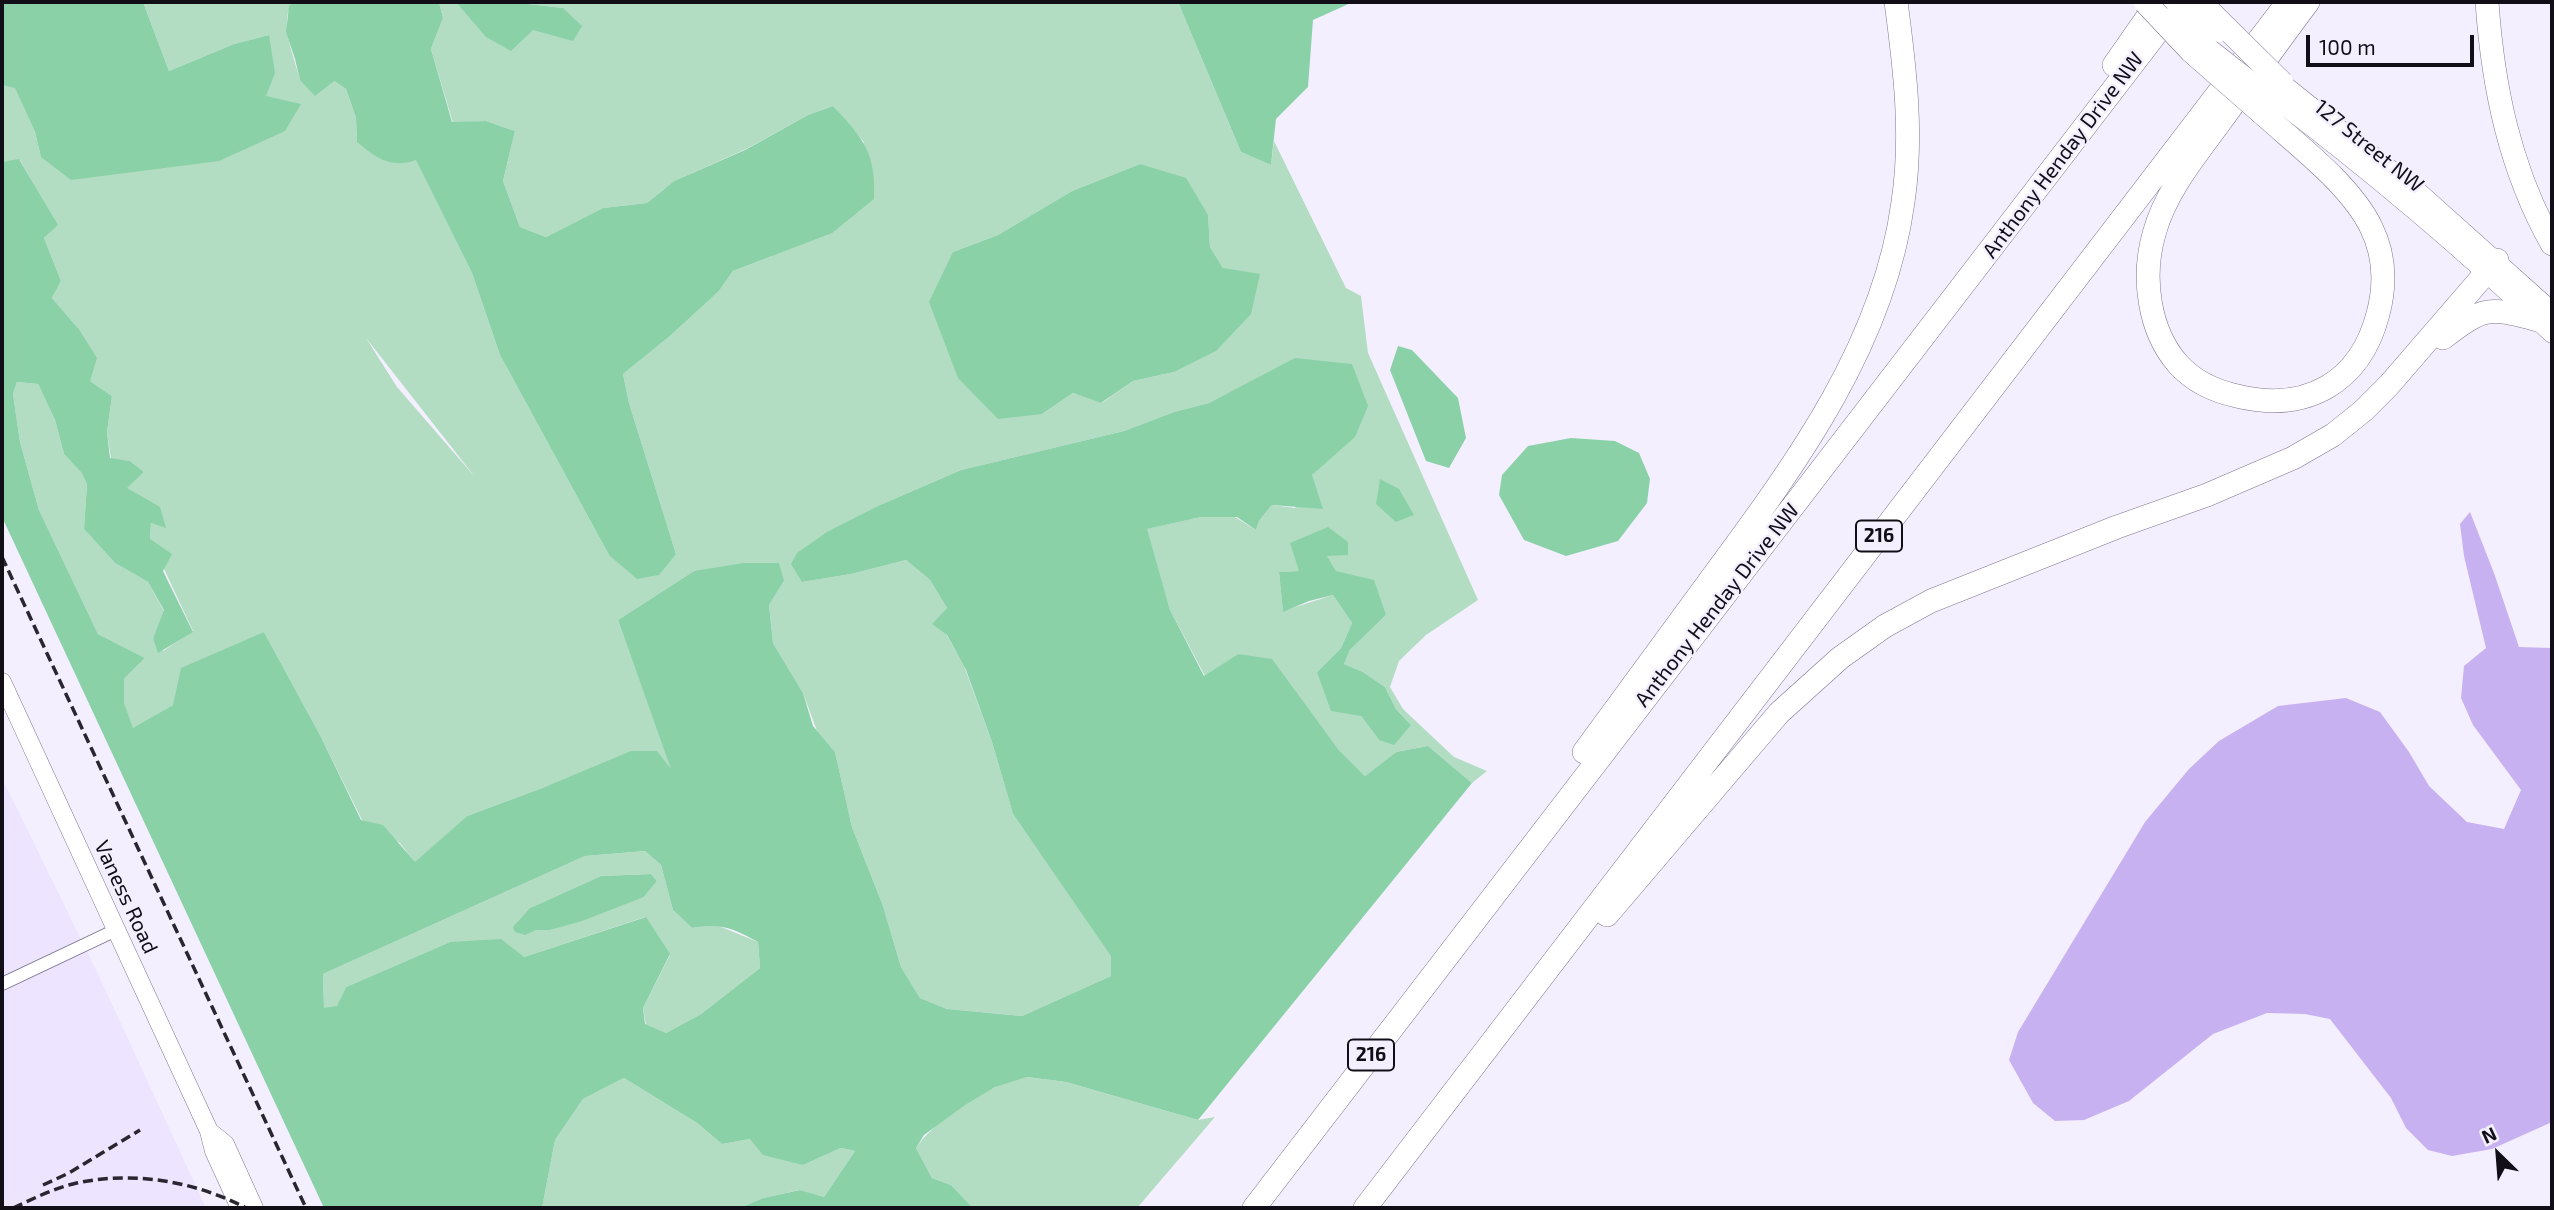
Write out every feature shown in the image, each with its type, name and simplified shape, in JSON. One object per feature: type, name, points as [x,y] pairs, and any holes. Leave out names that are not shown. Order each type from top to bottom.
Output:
[{"type":"highway","points":[[1415,996],[1459,923],[1786,477],[1846,377],[1886,283],[1903,203],[1908,157],[1908,109],[1896,2]]},
{"type":"highway","points":[[2145,2],[2190,51],[2272,97]]},
{"type":"highway","points":[[1978,266],[2158,2]]},
{"type":"highway","name":"Anthony Henday Drive NW","points":[[1254,1208],[2180,2]]},
{"type":"highway","points":[[2200,2],[2272,97],[2353,200],[2370,224],[2381,249],[2384,272],[2382,301],[2373,333],[2356,362],[2335,382],[2313,394],[2292,401],[2268,402],[2208,388],[2178,364],[2155,326],[2149,265],[2154,234],[2167,201],[2192,160],[2308,2]]},
{"type":"highway","name":"216","points":[[1366,1208],[2288,2]]},
{"type":"highway","points":[[2487,2],[2491,50],[2508,139],[2514,161],[2552,244]]},
{"type":"highway","points":[[1471,1070],[1557,974],[1779,713],[1840,658],[1885,626],[1931,601],[2117,527],[2207,495],[2294,458],[2363,411],[2400,373],[2492,267]]},
{"type":"highway","points":[[2400,373],[2466,320],[2484,312],[2500,310],[2547,322]]},
{"type":"street","name":"127 Street NW","points":[[2150,2],[2272,97],[2419,192],[2547,322]]},
{"type":"street","name":"127 Street NW","points":[[2180,2],[2272,97]]},
{"type":"street","name":"Vaness Road","points":[[2,682],[208,1131],[214,1151],[240,1208]]},
{"type":"street","points":[[2,984],[116,930]]},
{"type":"street","name":"Vaness Road","points":[[208,1131],[225,1144],[254,1208]]},
{"type":"shaded area","points":[[2470,512],[2519,647],[2552,648],[2552,1122],[2492,1149],[2452,1156],[2428,1150],[2406,1128],[2391,1098],[2330,1019],[2305,1014],[2267,1013],[2213,1034],[2129,1101],[2084,1120],[2055,1121],[2033,1103],[2009,1060],[2018,1032],[2145,822],[2189,769],[2219,741],[2278,706],[2346,698],[2380,712],[2429,786],[2467,822],[2504,829],[2521,790],[2473,725],[2461,698],[2464,666],[2486,648],[2464,556],[2460,524]]},
{"type":"shaded area","points":[[2,778],[99,976],[206,1208],[2,1208]]},
{"type":"green space","points":[[2,2],[143,2],[169,71],[234,44],[269,35],[275,73],[266,96],[301,104],[285,131],[219,161],[71,180],[41,157],[35,132],[15,88],[2,85]]},
{"type":"green space","points":[[143,2],[294,2],[289,9],[287,29],[300,80],[334,81],[346,89],[356,118],[357,142],[416,159],[472,273],[500,355],[609,555],[676,554],[629,403],[623,374],[719,291],[733,271],[772,256],[864,142],[833,106],[808,115],[746,149],[674,181],[647,203],[603,208],[546,237],[520,227],[503,181],[515,131],[486,121],[453,123],[431,49],[443,18],[439,2],[456,2],[467,13],[533,30],[563,8],[511,2],[1178,2],[1241,152],[1271,165],[1274,141],[1346,288],[1361,296],[1368,353],[1478,600],[1426,635],[1399,661],[1390,687],[1403,709],[1454,757],[1487,771],[1472,783],[1428,746],[1396,752],[1365,776],[1338,749],[1308,710],[1238,654],[1205,676],[1170,610],[1146,529],[1201,517],[1235,517],[1256,530],[1259,521],[1272,505],[1295,508],[1312,475],[1325,461],[1268,373],[1209,403],[1174,412],[1124,431],[961,470],[880,505],[802,582],[851,574],[906,560],[930,580],[947,608],[933,624],[946,634],[964,666],[992,742],[1013,814],[1112,956],[1111,976],[1022,1016],[947,1009],[920,998],[901,967],[883,906],[852,827],[835,752],[817,731],[803,693],[773,643],[769,605],[784,581],[694,571],[618,620],[673,772],[545,787],[467,816],[415,863],[400,843],[362,820],[264,632],[173,705],[133,729],[124,702],[124,679],[145,658],[98,634],[39,510],[20,442],[13,394],[17,382],[38,384],[55,420],[64,454],[83,473],[87,484],[84,529],[115,563],[148,582],[164,611],[153,638],[163,651],[193,631],[150,539],[151,523],[165,527],[126,488],[144,472],[130,461],[111,459],[107,432],[112,396],[90,381],[78,328],[52,298],[61,281],[44,238],[57,225],[20,160],[2,162],[2,85],[15,87],[35,132],[41,157],[265,96],[269,35],[234,44],[169,71]],"holes":[[[1140,164],[1208,215],[1210,247],[1223,268],[1174,372],[1133,381],[1102,403],[1073,393],[1042,414],[953,252],[998,235],[1072,191]],[[366,338],[475,477],[397,387]],[[1326,555],[1336,571],[1386,615],[1350,650],[1344,664],[1363,672],[1385,687],[1396,709],[1411,725],[1379,740],[1361,716],[1317,672],[1341,648],[1352,623],[1333,595],[1283,611],[1279,572],[1299,571]]]},
{"type":"green space","points":[[294,2],[439,2],[443,18],[431,49],[452,122],[486,121],[515,131],[503,181],[520,227],[546,237],[603,208],[647,203],[674,181],[745,150],[808,115],[833,106],[860,138],[873,170],[874,199],[832,233],[733,271],[719,291],[623,374],[629,403],[676,554],[659,575],[637,579],[609,555],[500,355],[472,273],[416,160],[391,162],[371,153],[357,142],[356,118],[346,89],[334,81],[315,96],[300,80],[286,32],[289,6]]},
{"type":"green space","points":[[456,2],[511,2],[563,8],[582,26],[573,41],[533,30],[511,51],[486,37]]},
{"type":"green space","points":[[1178,2],[1353,2],[1313,20],[1308,87],[1276,119],[1271,165],[1241,152]]},
{"type":"green space","points":[[19,159],[58,225],[44,238],[61,281],[52,298],[78,328],[97,358],[90,381],[112,396],[107,432],[110,458],[130,461],[144,472],[127,488],[160,507],[166,528],[151,523],[150,539],[172,554],[163,571],[193,632],[158,653],[153,638],[164,610],[148,582],[115,563],[84,529],[87,484],[82,473],[64,454],[55,420],[38,384],[17,382],[13,394],[20,442],[39,510],[98,634],[145,658],[124,679],[124,702],[133,728],[173,705],[181,668],[264,632],[321,737],[361,820],[383,825],[415,862],[467,816],[631,751],[657,751],[671,769],[618,620],[694,571],[744,563],[779,563],[784,581],[769,605],[773,643],[803,693],[813,726],[835,752],[852,827],[883,906],[901,967],[920,998],[947,1009],[1022,1016],[1111,976],[1111,956],[1013,814],[992,742],[966,670],[947,635],[932,624],[947,608],[930,580],[906,560],[851,574],[802,582],[791,564],[797,553],[827,532],[880,505],[961,470],[1124,431],[1174,412],[1209,403],[1295,358],[1352,364],[1368,406],[1355,437],[1312,475],[1323,509],[1272,505],[1259,521],[1256,530],[1237,517],[1201,517],[1147,529],[1170,610],[1204,676],[1238,654],[1272,659],[1338,749],[1365,776],[1396,752],[1428,746],[1472,783],[1198,1120],[1066,1082],[1027,1077],[995,1087],[924,1135],[916,1148],[932,1178],[951,1185],[973,1208],[740,1208],[763,1198],[800,1190],[824,1197],[855,1151],[841,1148],[803,1165],[763,1155],[750,1139],[722,1144],[697,1123],[624,1078],[583,1099],[555,1140],[542,1208],[324,1208],[2,517],[2,162]],"holes":[[[645,851],[661,865],[673,910],[692,928],[726,928],[758,942],[760,968],[701,1014],[666,1033],[645,1024],[643,1008],[670,954],[646,917],[524,957],[501,939],[450,942],[346,987],[337,1006],[324,1008],[323,974],[585,856]]]},
{"type":"green space","points":[[1140,164],[1186,178],[1208,215],[1210,247],[1223,268],[1260,274],[1251,314],[1216,351],[1174,372],[1133,381],[1101,403],[1073,393],[1042,414],[998,419],[958,378],[929,302],[953,252],[998,235],[1072,191]]},
{"type":"green space","points":[[1398,346],[1412,350],[1458,398],[1466,438],[1449,468],[1426,461],[1390,370]]},
{"type":"green space","points":[[1571,438],[1615,441],[1639,453],[1650,479],[1647,503],[1618,541],[1566,556],[1524,540],[1499,495],[1502,475],[1528,446]]},
{"type":"green space","points":[[1380,479],[1399,489],[1414,515],[1396,522],[1376,504]]},
{"type":"green space","points":[[1328,527],[1348,542],[1348,555],[1327,556],[1336,571],[1374,580],[1386,615],[1350,650],[1344,664],[1363,672],[1385,687],[1396,709],[1411,725],[1394,745],[1379,740],[1361,716],[1331,711],[1317,672],[1341,648],[1352,623],[1333,595],[1283,612],[1279,572],[1299,571],[1290,543]]},
{"type":"green space","points":[[645,851],[661,865],[673,910],[692,928],[714,924],[758,942],[760,968],[701,1014],[666,1033],[646,1025],[643,1008],[670,955],[645,917],[524,957],[450,942],[346,987],[337,1007],[324,1009],[323,974],[585,856]],"holes":[[[651,874],[657,881],[644,897],[550,930],[536,930],[530,908],[601,876]]]},
{"type":"green space","points":[[651,874],[657,881],[644,897],[582,921],[550,930],[536,930],[525,935],[515,932],[513,927],[530,908],[601,876]]},
{"type":"green space","points":[[1027,1077],[1066,1082],[1198,1120],[1215,1117],[1137,1208],[973,1208],[951,1185],[932,1178],[916,1148],[931,1130],[963,1106],[999,1085]]},
{"type":"green space","points":[[624,1078],[697,1123],[722,1144],[750,1139],[803,1165],[841,1148],[855,1151],[824,1197],[799,1190],[763,1198],[740,1208],[542,1208],[555,1140],[583,1099]]},
{"type":"railway","points":[[2,557],[306,1208]]},
{"type":"railway","points":[[43,1185],[69,1173],[140,1130]]},
{"type":"railway","points":[[13,1208],[65,1186],[117,1178],[139,1178],[184,1185],[246,1208]]}]
